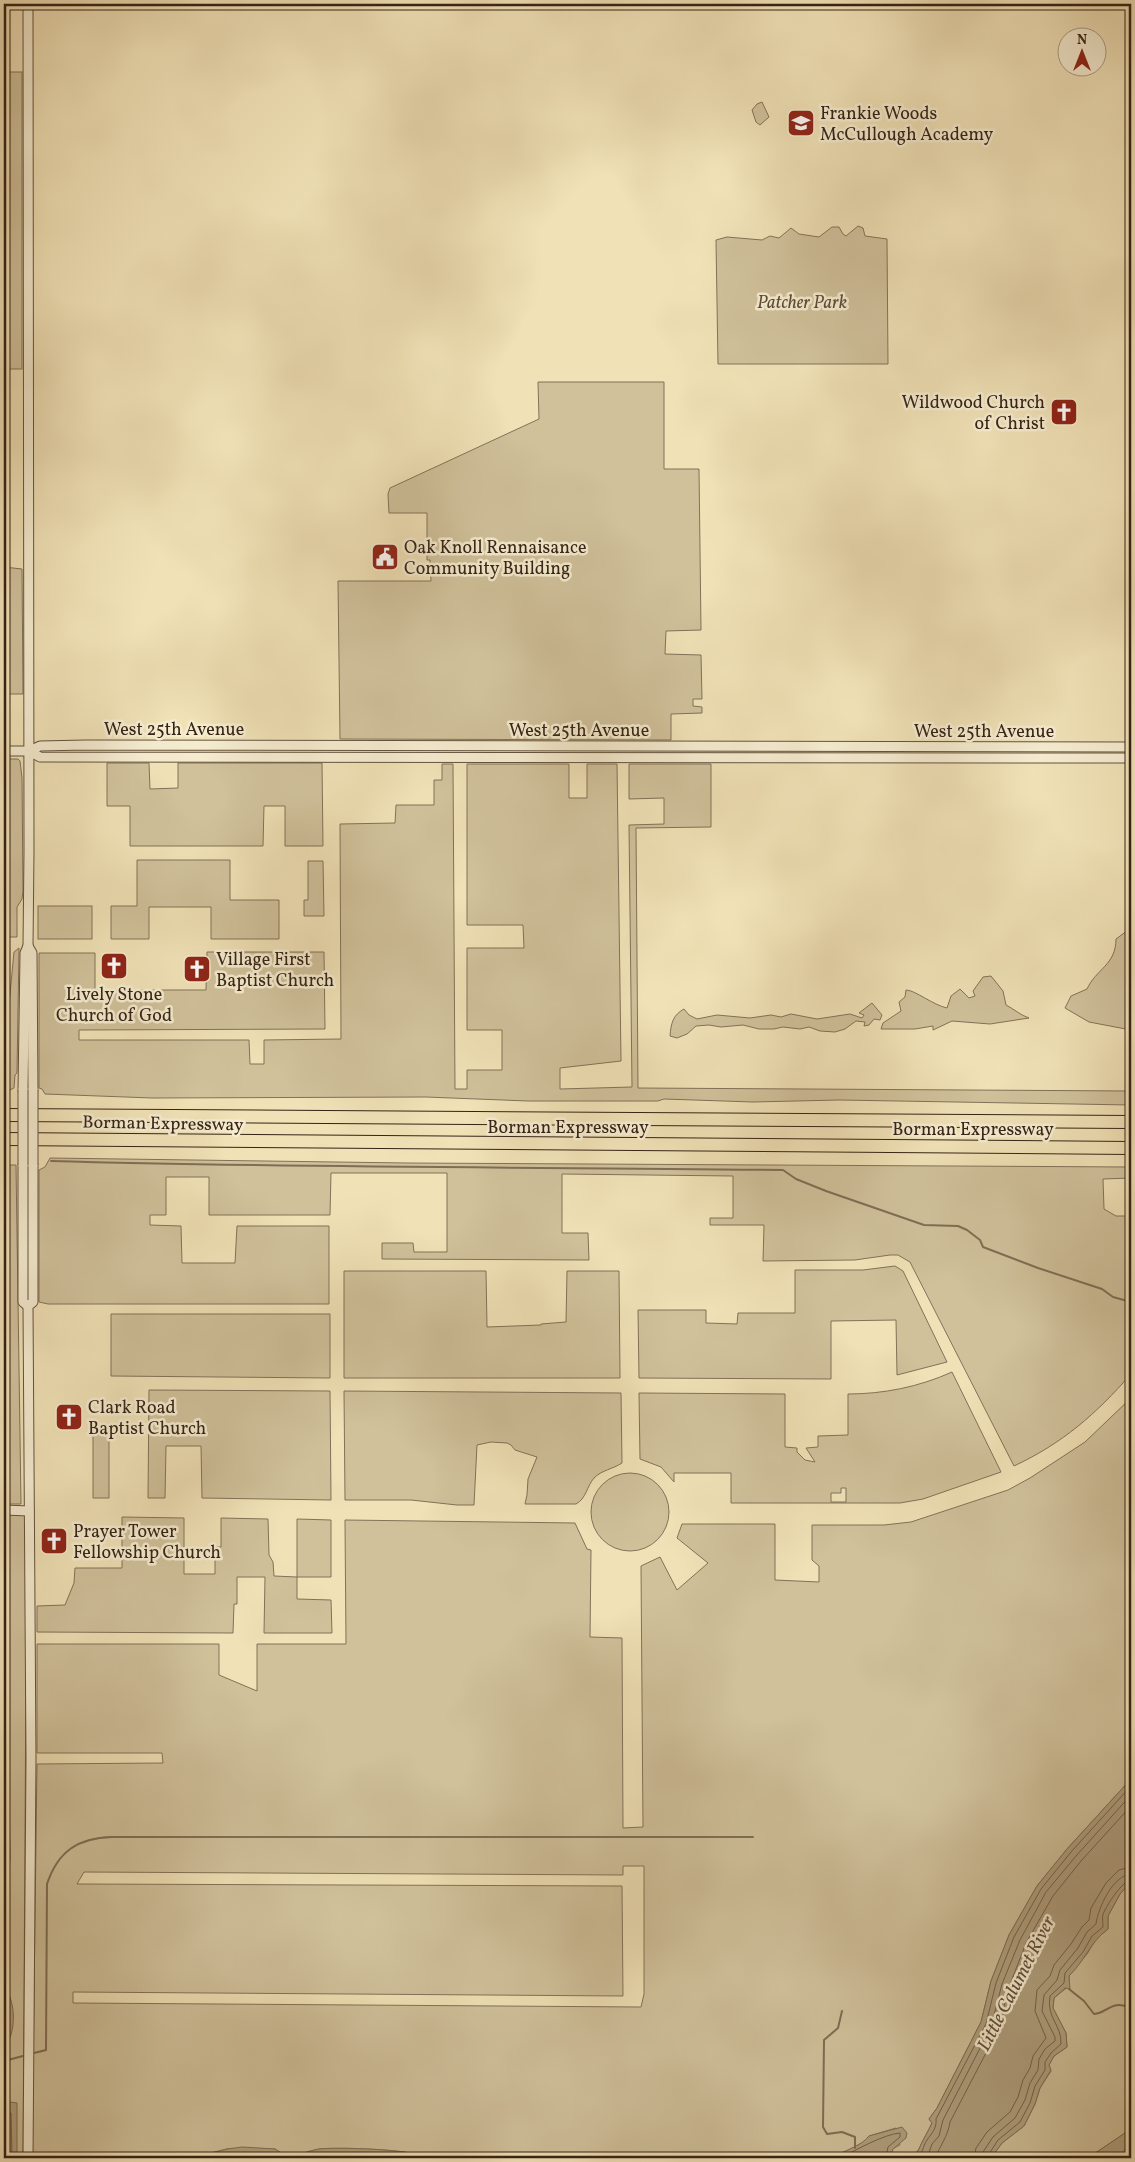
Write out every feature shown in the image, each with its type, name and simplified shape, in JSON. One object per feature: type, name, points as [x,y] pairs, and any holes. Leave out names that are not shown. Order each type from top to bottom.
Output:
[{"type":"highway","name":"Borman Expressway","points":[[4,1115],[1131,1122]]},
{"type":"highway","name":"Borman Expressway","points":[[4,1139],[1131,1148]]},
{"type":"street","points":[[28,4],[28,946],[32,953],[28,1165],[33,1302],[28,1306],[31,1758],[28,2158]]},
{"type":"street","name":"West 25th Avenue","points":[[4,751],[29,751],[40,746],[76,745],[1131,747]]},
{"type":"street","name":"West 25th Avenue","points":[[29,751],[40,756],[59,757],[1131,758]]},
{"type":"street","points":[[4,1510],[29,1510]]},
{"type":"green space","points":[[4,72],[22,72],[22,369],[4,369]]},
{"type":"green space","points":[[762,102],[769,117],[760,125],[756,122],[752,110],[757,104]]},
{"type":"green space","name":"Patcher Park","points":[[858,226],[863,228],[865,236],[887,239],[888,364],[718,364],[716,240],[727,237],[762,240],[770,236],[779,238],[791,228],[799,234],[819,237],[832,227],[839,227],[846,236]]},
{"type":"green space","points":[[538,382],[664,382],[664,469],[699,469],[701,630],[666,631],[665,654],[701,655],[702,699],[693,699],[693,706],[702,707],[702,713],[671,714],[671,740],[340,739],[338,581],[431,581],[430,560],[427,560],[427,513],[389,513],[388,494],[390,488],[539,419]]},
{"type":"green space","points":[[4,567],[22,569],[23,694],[4,694]]},
{"type":"green space","points":[[4,759],[18,759],[20,761],[22,778],[23,891],[22,899],[17,907],[17,937],[4,937]]},
{"type":"green space","points":[[107,763],[149,763],[150,789],[178,788],[178,763],[322,763],[323,846],[285,846],[285,806],[264,806],[263,846],[130,846],[130,806],[107,806]]},
{"type":"green space","points":[[442,764],[453,764],[455,1089],[467,1089],[467,1070],[502,1070],[502,1030],[467,1030],[467,948],[524,948],[523,925],[467,925],[467,764],[569,764],[569,798],[587,798],[587,764],[617,764],[621,1061],[560,1068],[560,1089],[632,1087],[629,825],[664,824],[664,798],[629,799],[629,764],[711,764],[711,827],[636,828],[638,1088],[1131,1091],[1131,1105],[839,1100],[753,1102],[664,1099],[658,1101],[528,1101],[426,1097],[152,1098],[45,1094],[39,1088],[39,953],[95,953],[95,990],[206,990],[207,952],[324,952],[325,1029],[79,1030],[79,1040],[249,1040],[250,1064],[264,1064],[264,1040],[341,1039],[340,824],[395,823],[396,805],[434,805],[434,780],[442,780]]},
{"type":"green space","points":[[137,860],[230,860],[230,900],[279,900],[279,939],[211,939],[211,907],[149,907],[149,939],[111,939],[111,906],[137,906]]},
{"type":"green space","points":[[308,861],[323,861],[324,916],[304,916],[304,900],[308,900]]},
{"type":"green space","points":[[38,906],[92,906],[92,939],[38,939]]},
{"type":"green space","points":[[1131,928],[1131,954],[1129,959],[1131,966],[1131,1030],[1089,1022],[1065,1008],[1071,996],[1087,989],[1095,976],[1113,955],[1116,939]]},
{"type":"green space","points":[[19,948],[17,1073],[15,1075],[14,1088],[4,1093],[4,1056],[14,952]]},
{"type":"green space","points":[[991,976],[1003,991],[1006,1005],[1029,1018],[990,1024],[952,1021],[933,1030],[933,1026],[915,1029],[881,1029],[883,1023],[901,1011],[899,1002],[905,997],[906,990],[947,1008],[951,996],[960,989],[969,998],[975,996],[973,991],[983,977]]},
{"type":"green space","points":[[872,1003],[882,1015],[880,1020],[874,1019],[869,1025],[864,1026],[865,1022],[856,1021],[845,1029],[835,1032],[820,1031],[809,1027],[800,1029],[783,1027],[759,1029],[743,1025],[721,1027],[709,1025],[696,1026],[687,1034],[677,1038],[670,1036],[673,1020],[684,1009],[689,1015],[697,1019],[717,1015],[750,1018],[771,1015],[781,1017],[791,1014],[817,1019],[850,1014],[862,1018],[864,1015],[859,1013]]},
{"type":"green space","points":[[50,1158],[407,1163],[1131,1167],[1131,1178],[1103,1179],[1104,1209],[1116,1216],[1131,1216],[1131,1374],[1092,1415],[1048,1448],[1014,1466],[910,1262],[898,1255],[855,1260],[763,1261],[764,1225],[710,1225],[710,1218],[733,1218],[733,1176],[562,1174],[562,1233],[588,1233],[589,1260],[382,1259],[382,1243],[413,1243],[414,1252],[447,1252],[447,1173],[331,1173],[330,1215],[209,1215],[209,1177],[166,1177],[166,1215],[150,1215],[150,1225],[181,1226],[182,1263],[235,1263],[237,1226],[329,1226],[329,1304],[48,1304],[39,1302],[39,1170],[45,1167]]},
{"type":"green space","points":[[4,1165],[16,1165],[21,1504],[4,1504]]},
{"type":"green space","points":[[895,1266],[903,1271],[947,1362],[897,1375],[896,1320],[831,1321],[831,1379],[639,1378],[638,1310],[706,1310],[706,1323],[737,1324],[738,1313],[795,1313],[795,1270],[863,1270]]},
{"type":"green space","points":[[344,1271],[486,1271],[487,1327],[566,1322],[567,1271],[619,1271],[620,1378],[344,1378]]},
{"type":"green space","points":[[111,1314],[330,1314],[330,1378],[111,1376]]},
{"type":"green space","points":[[952,1372],[1001,1472],[923,1499],[900,1503],[731,1503],[731,1473],[674,1473],[674,1482],[661,1467],[640,1459],[639,1393],[785,1394],[785,1447],[797,1448],[797,1452],[805,1460],[815,1462],[806,1448],[818,1447],[818,1436],[848,1435],[848,1394],[901,1389]],"holes":[[[841,1488],[846,1488],[846,1502],[831,1502],[831,1493],[841,1493]]]},
{"type":"green space","points":[[149,1390],[330,1391],[331,1500],[202,1498],[201,1446],[166,1446],[165,1498],[148,1498]]},
{"type":"green space","points":[[344,1391],[621,1393],[622,1463],[600,1473],[594,1478],[582,1499],[576,1504],[525,1504],[528,1479],[537,1457],[515,1450],[507,1443],[491,1442],[477,1445],[474,1505],[411,1500],[345,1500]]},
{"type":"green space","points":[[1131,1398],[1131,1779],[1067,1849],[1037,1886],[1009,1935],[991,1981],[981,2022],[937,2108],[929,2119],[932,2123],[919,2149],[912,2158],[890,2158],[892,2149],[900,2145],[896,2128],[869,2136],[866,2141],[833,2158],[427,2158],[420,2155],[375,2149],[341,2148],[319,2149],[289,2158],[275,2149],[227,2149],[191,2158],[32,2158],[37,1764],[163,1763],[162,1753],[37,1753],[37,1644],[219,1644],[219,1675],[257,1691],[257,1644],[346,1644],[345,1520],[575,1523],[587,1549],[591,1550],[590,1637],[622,1638],[623,1828],[643,1827],[641,1566],[660,1557],[677,1590],[708,1563],[677,1538],[682,1524],[775,1524],[775,1580],[819,1582],[819,1566],[812,1560],[812,1525],[884,1525],[911,1522],[1008,1490],[1085,1442]],"holes":[[[623,1866],[644,1866],[644,1994],[641,2007],[73,2003],[73,1992],[623,1996],[622,1886],[77,1884],[84,1872],[623,1875]]]},
{"type":"green space","points":[[109,1434],[109,1498],[93,1498],[93,1435]]},
{"type":"green space","points":[[622,1473],[638,1473],[652,1479],[663,1490],[669,1504],[669,1520],[663,1534],[652,1545],[638,1551],[622,1551],[608,1545],[597,1534],[591,1520],[591,1504],[597,1490],[608,1479]]},
{"type":"green space","points":[[4,1514],[27,1514],[23,2158],[4,2157]]},
{"type":"green space","points":[[122,1517],[184,1518],[184,1574],[215,1574],[215,1547],[221,1547],[221,1518],[268,1519],[269,1555],[273,1562],[274,1576],[297,1577],[297,1599],[331,1600],[332,1633],[264,1633],[265,1577],[237,1577],[237,1604],[234,1604],[233,1633],[37,1632],[37,1606],[65,1605],[74,1583],[75,1568],[122,1568]]},
{"type":"green space","points":[[297,1519],[331,1520],[331,1577],[297,1577]]},
{"type":"green space","points":[[1131,1882],[1131,2129],[1088,2158],[991,2158],[1002,2143],[1024,2126],[1035,2104],[1040,2088],[1051,2071],[1049,2065],[1054,2056],[1067,2047],[1066,2033],[1053,2008],[1054,1998],[1069,1986],[1069,1976],[1087,1954],[1096,1939],[1108,1929],[1108,1916],[1120,1894]]},
{"type":"water","points":[[4,1718],[8,1733],[10,1860],[4,1876]]},
{"type":"water","name":"Little Calumet River","points":[[1131,1779],[1131,1882],[1120,1894],[1108,1916],[1108,1929],[1097,1939],[1069,1976],[1070,1989],[1065,1988],[1054,1998],[1053,2008],[1066,2033],[1067,2047],[1054,2056],[1049,2065],[1051,2070],[1040,2088],[1035,2104],[1024,2126],[1002,2143],[991,2158],[912,2158],[919,2149],[932,2123],[929,2119],[937,2108],[981,2022],[991,1981],[1009,1935],[1037,1886],[1067,1849]]},
{"type":"water","points":[[4,1987],[13,2008],[13,2026],[4,2047]]},
{"type":"water","points":[[10,2102],[17,2103],[17,2158],[4,2158],[4,2113],[5,2106]]},
{"type":"water","points":[[902,2127],[907,2133],[906,2138],[893,2149],[890,2158],[833,2158],[866,2140],[869,2136]]},
{"type":"water","points":[[1131,2129],[1131,2146],[1114,2158],[1088,2158]]},
{"type":"water","points":[[242,2147],[275,2149],[289,2158],[191,2158],[227,2149]]},
{"type":"water","points":[[341,2148],[375,2149],[420,2155],[427,2158],[289,2158],[319,2149]]},
{"type":"waterway","points":[[51,1161],[326,1166],[783,1170],[796,1179],[826,1191],[924,1225],[958,1226],[980,1240],[983,1247],[1102,1289],[1113,1297],[1131,1302]]},
{"type":"waterway","points":[[34,2053],[46,2050],[47,1884],[63,1855],[71,1848],[89,1840],[112,1837],[753,1837]]},
{"type":"waterway","points":[[1069,1989],[1084,2001],[1094,2014],[1119,2005],[1131,2008]]},
{"type":"waterway","points":[[842,2011],[838,2028],[824,2040],[823,2127],[827,2134],[842,2132],[855,2137],[855,2148]]},
{"type":"waterway","points":[[4,2061],[23,2056]]},
{"type":"place","name":"Frankie Woods McCullough Academy","points":[[801,123]]},
{"type":"place","name":"Wildwood Church of Christ","points":[[1064,412]]},
{"type":"place","name":"Oak Knoll Rennaisance Community Building","points":[[385,557]]},
{"type":"place","name":"Lively Stone Church of God","points":[[114,966]]},
{"type":"place","name":"Village First Baptist Church","points":[[197,969]]},
{"type":"place","name":"Clark Road Baptist Church","points":[[69,1417]]},
{"type":"place","name":"Prayer Tower Fellowship Church","points":[[54,1541]]}]
